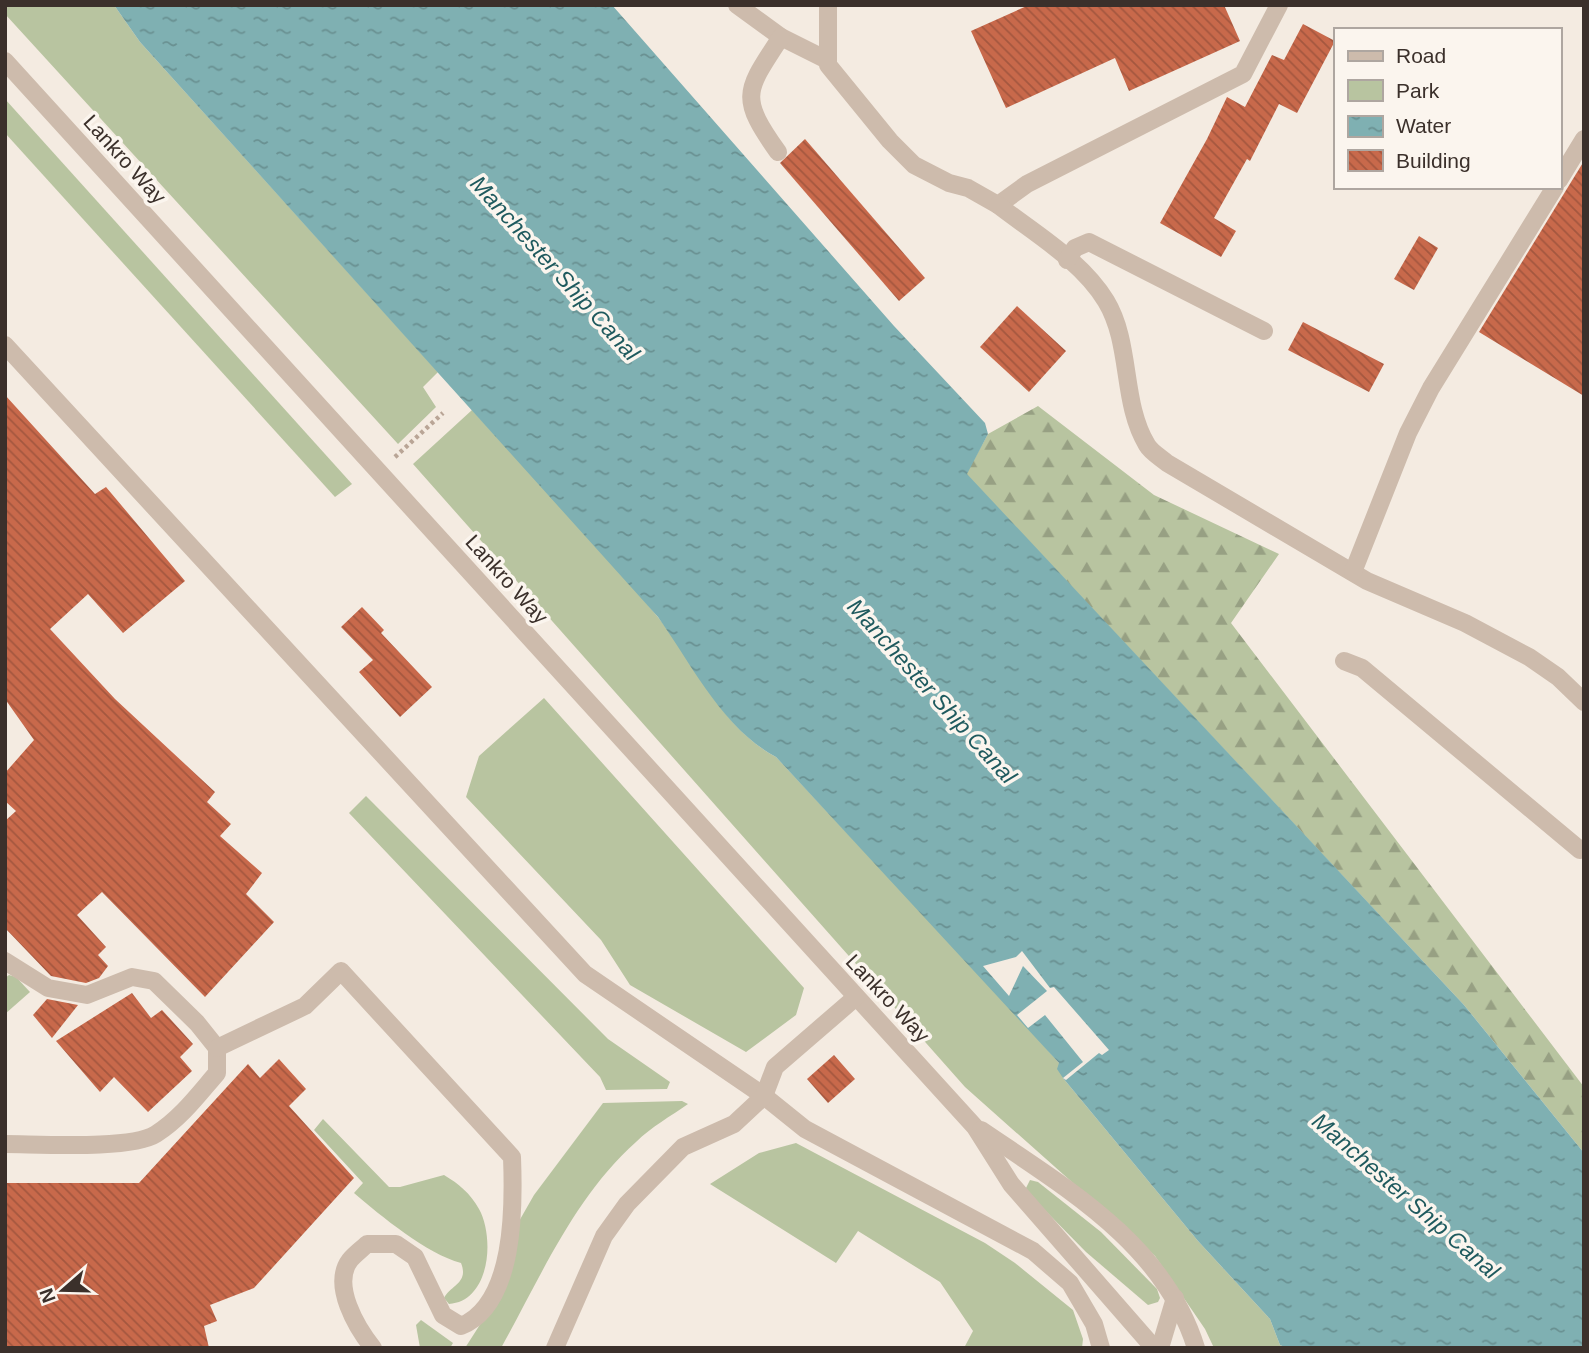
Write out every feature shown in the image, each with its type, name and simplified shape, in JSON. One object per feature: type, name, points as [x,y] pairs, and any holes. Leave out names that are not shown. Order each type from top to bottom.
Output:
[{"type":"street","points":[[737,5],[781,37],[827,60],[890,141],[914,165],[949,183],[968,187],[998,205],[1087,277],[1106,302],[1117,328],[1138,424],[1148,447],[1167,463],[1353,572],[1529,657],[1558,677],[1584,702]]},
{"type":"street","points":[[827,60],[828,5]]},
{"type":"street","points":[[998,205],[1027,184],[1243,74],[1279,5]]},
{"type":"street","points":[[778,152],[759,125],[749,100],[752,82],[781,37]]},
{"type":"street","name":"Lankro Way","points":[[5,61],[975,1127],[1011,1184],[1157,1348],[1175,1298]]},
{"type":"street","points":[[1561,177],[1584,139]]},
{"type":"street","points":[[1353,572],[1408,433],[1432,388],[1554,189]]},
{"type":"street","points":[[1068,260],[1075,248],[1089,242],[1264,331]]},
{"type":"street","points":[[5,345],[585,974],[764,1096],[805,1129],[1033,1251],[1053,1266],[1084,1303],[1101,1348]]},
{"type":"street","points":[[1343,661],[1362,668],[1583,850]]},
{"type":"street","points":[[5,961],[48,988],[87,995],[132,977],[154,981],[197,1023],[216,1048],[217,1073],[184,1113],[154,1136],[130,1142],[5,1144]]},
{"type":"street","points":[[216,1048],[305,1006],[341,971],[512,1157],[514,1211],[503,1270],[500,1282],[479,1319],[461,1326],[443,1315],[415,1257],[396,1244],[367,1244],[348,1262],[344,1294],[357,1328],[373,1348]]},
{"type":"street","points":[[555,1348],[604,1236],[626,1204],[683,1147],[734,1124],[764,1096],[775,1067],[856,997]]},
{"type":"street","name":"Lankro Way","points":[[975,1127],[1098,1213],[1130,1241],[1166,1281],[1196,1348]]},
{"type":"path","points":[[401,451],[443,413]]},
{"type":"green space","points":[[5,5],[114,5],[140,42],[438,372],[423,387],[436,407],[398,444],[5,14]]},
{"type":"green space","points":[[5,99],[352,484],[335,497],[5,133]]},
{"type":"green space","points":[[1038,406],[1154,495],[1279,554],[1231,623],[1584,1087],[1584,1153],[1464,1005],[966,474],[988,434]]},
{"type":"green space","points":[[472,410],[657,616],[710,693],[739,729],[776,757],[1059,1063],[1063,1078],[1198,1241],[1270,1319],[1280,1345],[1287,1348],[1214,1348],[1205,1329],[1155,1256],[965,1087],[413,464]]},
{"type":"green space","points":[[544,698],[804,988],[796,1015],[746,1052],[630,985],[601,940],[466,797],[479,756]]},
{"type":"green space","points":[[366,796],[608,1039],[670,1082],[667,1089],[606,1090],[600,1077],[349,813]]},
{"type":"green space","points":[[9,975],[16,977],[30,992],[5,1014],[5,978]]},
{"type":"green space","points":[[682,1101],[688,1104],[642,1137],[614,1163],[595,1187],[560,1239],[501,1348],[465,1348],[497,1298],[518,1223],[534,1195],[603,1103]]},
{"type":"green space","points":[[323,1119],[389,1187],[400,1187],[444,1175],[468,1194],[479,1209],[487,1236],[485,1266],[481,1280],[473,1292],[463,1300],[449,1304],[444,1298],[463,1275],[461,1263],[419,1243],[354,1193],[363,1183],[314,1130]]},
{"type":"green space","points":[[796,1143],[985,1243],[1015,1263],[1073,1310],[1083,1339],[1082,1348],[964,1348],[973,1331],[940,1282],[858,1231],[836,1263],[710,1184],[759,1153]]},
{"type":"green space","points":[[1030,1180],[1038,1182],[1101,1232],[1157,1289],[1160,1298],[1158,1302],[1148,1305],[1086,1252],[1025,1190]]},
{"type":"green space","points":[[421,1320],[453,1343],[450,1348],[420,1348],[416,1325]]},
{"type":"water","name":"Manchester Ship Canal","points":[[114,5],[612,5],[894,326],[985,423],[988,434],[967,474],[1464,1005],[1584,1153],[1584,1348],[1287,1348],[1280,1345],[1270,1319],[1198,1241],[1063,1078],[1057,1069],[1059,1063],[776,757],[757,745],[724,713],[658,617],[140,42]]},
{"type":"pier","points":[[1022,951],[1050,988],[1054,987],[1109,1050],[1102,1055],[1099,1053],[1066,1080],[1063,1078],[1083,1062],[1045,1015],[1028,1028],[1017,1015],[1047,991],[1023,966],[1009,996],[983,966],[1016,957]]},
{"type":"building","points":[[1029,5],[1224,5],[1240,41],[1129,91],[1115,58],[1006,108],[971,31]]},
{"type":"building","points":[[1303,24],[1334,40],[1297,113],[1279,104],[1250,161],[1247,159],[1214,218],[1236,231],[1221,257],[1160,223],[1227,97],[1245,107],[1272,55],[1284,60]]},
{"type":"building","points":[[805,139],[925,278],[899,301],[780,163]]},
{"type":"building","points":[[1584,161],[1584,396],[1479,332]]},
{"type":"building","points":[[1419,236],[1438,248],[1414,290],[1394,279]]},
{"type":"building","points":[[1017,306],[1066,351],[1029,392],[980,347]]},
{"type":"building","points":[[1303,322],[1384,364],[1369,392],[1288,350]]},
{"type":"building","points":[[5,395],[95,494],[106,487],[185,581],[123,633],[88,594],[50,629],[115,699],[215,792],[207,802],[231,824],[220,836],[262,873],[246,894],[274,922],[205,997],[102,892],[77,915],[106,947],[98,955],[108,966],[99,978],[86,983],[51,976],[5,928],[5,821],[16,811],[5,801],[5,773],[34,740],[5,699]]},
{"type":"building","points":[[362,607],[384,630],[381,633],[432,687],[400,717],[359,672],[373,660],[341,627]]},
{"type":"building","points":[[132,993],[151,1018],[162,1010],[193,1044],[180,1057],[192,1071],[148,1112],[114,1077],[100,1092],[56,1041]]},
{"type":"building","points":[[47,999],[78,1005],[52,1038],[33,1015]]},
{"type":"building","points":[[834,1055],[855,1079],[828,1103],[807,1079]]},
{"type":"building","points":[[279,1059],[306,1089],[289,1106],[354,1178],[254,1288],[210,1305],[217,1321],[204,1326],[209,1348],[5,1348],[5,1183],[139,1183],[248,1064],[260,1078]]}]
